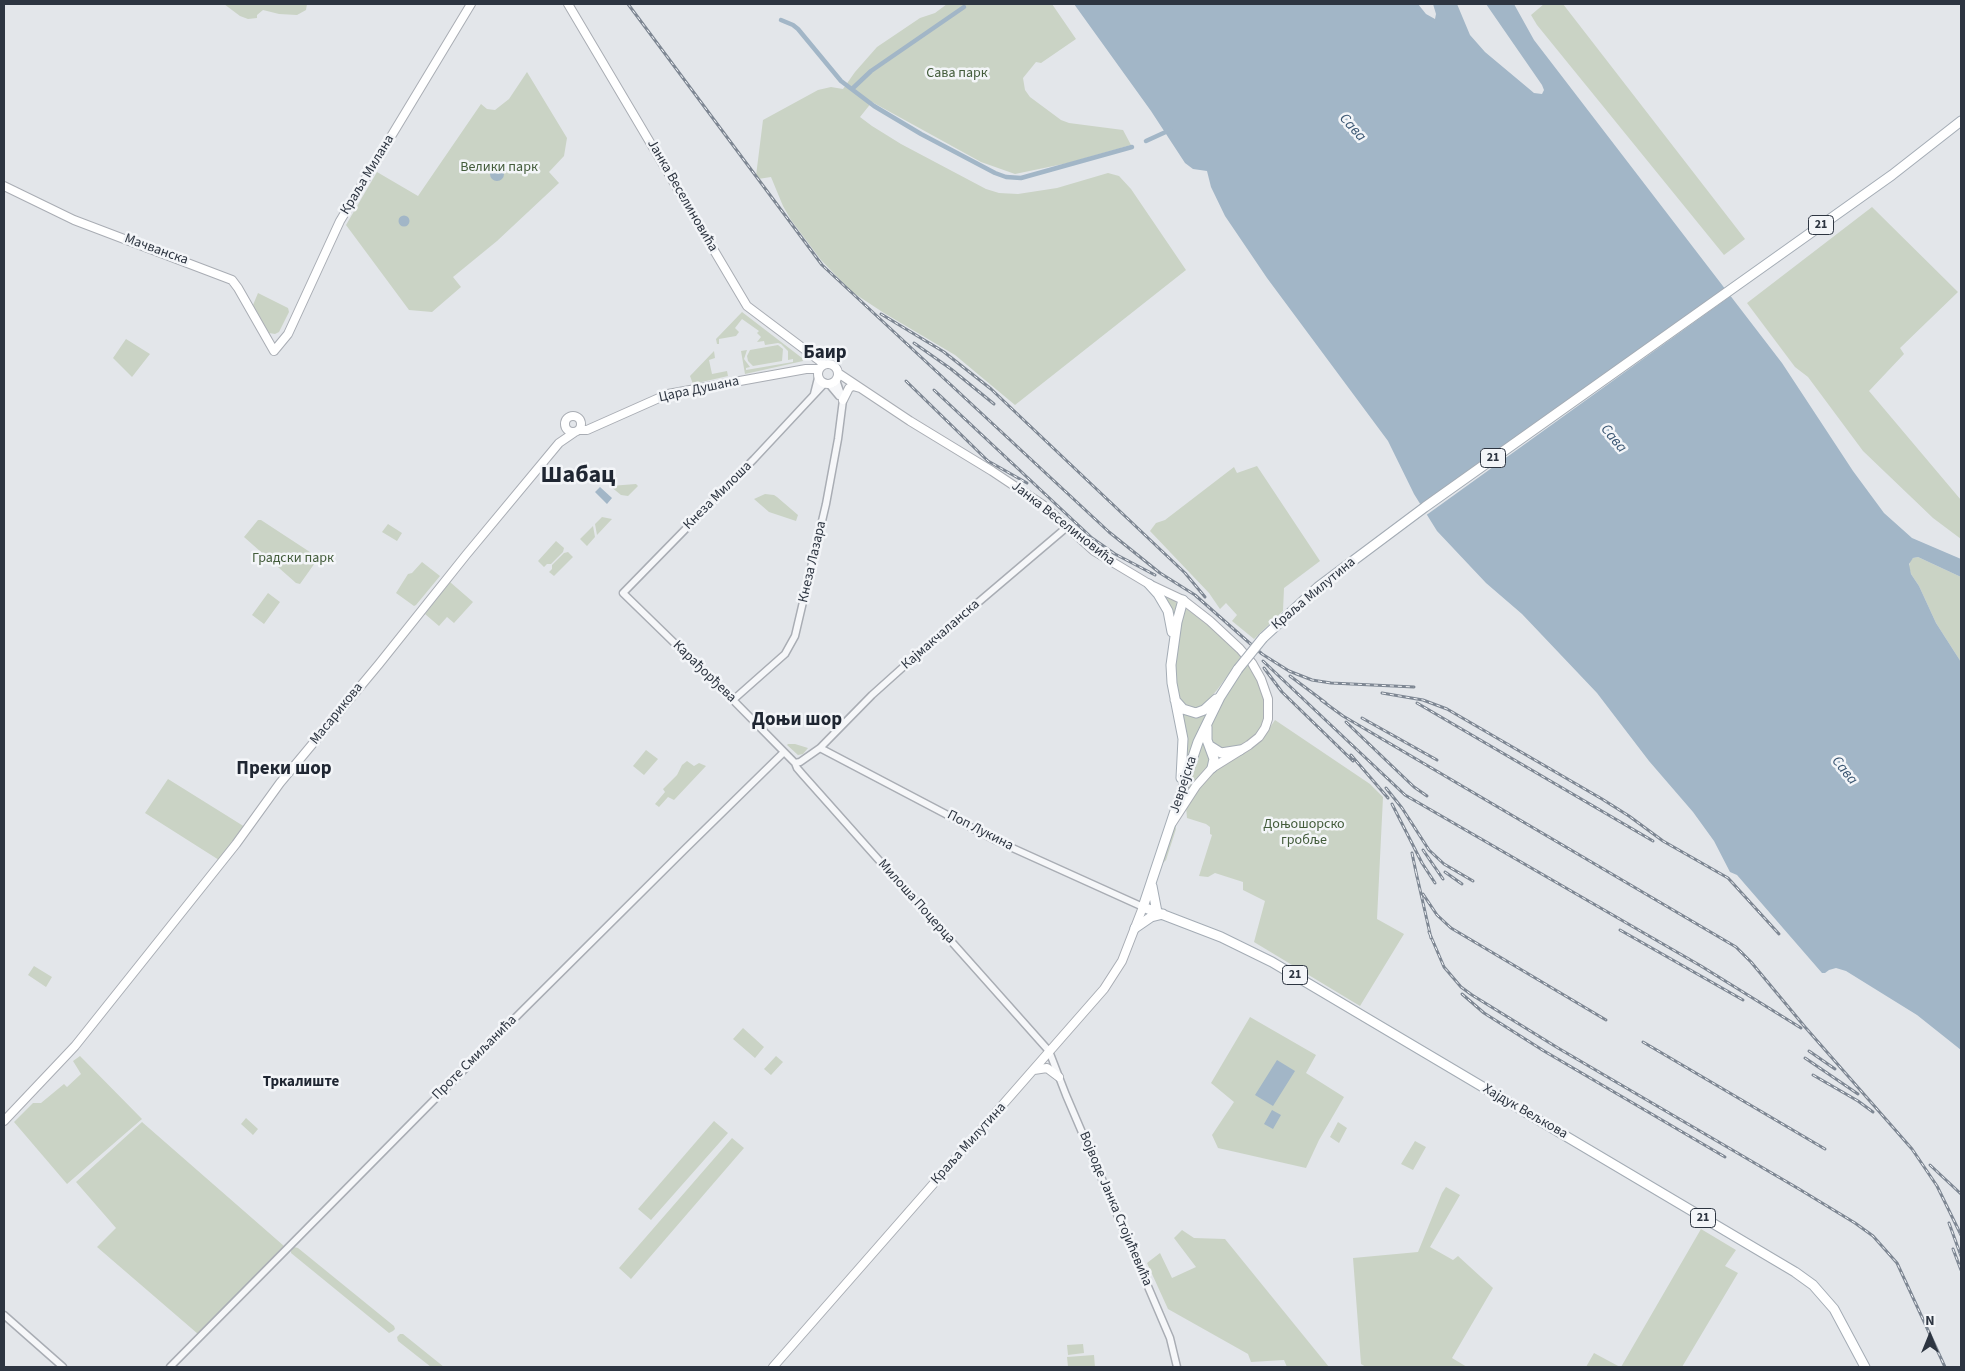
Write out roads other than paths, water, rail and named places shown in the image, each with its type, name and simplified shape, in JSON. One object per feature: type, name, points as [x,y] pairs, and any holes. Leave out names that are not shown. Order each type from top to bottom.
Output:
[{"type":"main road","name":"Краља Милана","points":[[274,351],[288,334],[340,221],[471,4]]},
{"type":"main road","name":"Јанка Веселиновића","points":[[568,4],[747,306],[808,352],[826,375],[859,387],[1012,484],[1042,505],[1094,551],[1149,584],[1183,600],[1210,621],[1240,649],[1252,664],[1266,692],[1269,710],[1265,728],[1259,737],[1212,768],[1196,786],[1171,825]]},
{"type":"main road","name":"Краља Милутина","points":[[1238,668],[1263,638],[1310,593],[1531,430],[1899,170],[1961,121]]},
{"type":"main road","name":"Мачванска","points":[[4,186],[74,220],[232,280],[274,351]]},
{"type":"main road","points":[[266,336],[276,340],[288,334]]},
{"type":"main road","points":[[803,370],[810,363],[808,352]]},
{"type":"main road","name":"Цара Душана","points":[[578,428],[602,422],[668,394],[803,370],[826,375]]},
{"type":"main road","points":[[843,400],[850,387],[859,387]]},
{"type":"main road","points":[[559,443],[566,427],[566,421],[576,417],[578,428]]},
{"type":"main road","points":[[566,427],[568,430],[578,428]]},
{"type":"main road","points":[[559,443],[578,428]]},
{"type":"main road","name":"Масарикова","points":[[4,1121],[68,1054],[231,849],[280,783],[559,443]]},
{"type":"main road","points":[[1149,584],[1158,594],[1168,611],[1173,642]]},
{"type":"main road","points":[[1182,788],[1180,780],[1183,739],[1175,700],[1171,665],[1173,642],[1183,600]]},
{"type":"main road","name":"Јеврејска","points":[[1143,907],[1182,788],[1208,719],[1238,668]]},
{"type":"main road","points":[[1175,700],[1183,708],[1196,713],[1204,710],[1223,692]]},
{"type":"main road","points":[[1208,719],[1207,740],[1214,759],[1212,768]]},
{"type":"main road","points":[[1210,746],[1221,753],[1240,750]]},
{"type":"main road","points":[[1135,928],[1160,913],[1152,882]]},
{"type":"main road","name":"Краља Милутина","points":[[773,1367],[1049,1051],[1083,1015],[1113,977],[1126,953],[1143,907]]},
{"type":"main road","name":"Хајдук Вељкова","points":[[1143,907],[1229,941],[1282,968],[1795,1272],[1814,1285],[1834,1309],[1865,1367]]},
{"type":"main road","points":[[1034,1070],[1047,1068],[1059,1077]]},
{"type":"street","name":"Кнеза Милоша","points":[[623,594],[813,397],[826,375]]},
{"type":"street","points":[[826,375],[843,400]]},
{"type":"street","name":"Кнеза Лазара","points":[[733,700],[786,652],[795,636],[827,500],[843,400]]},
{"type":"street","name":"Кајмакчаланска","points":[[795,763],[800,762],[820,748],[872,695],[921,651],[1067,527]]},
{"type":"street","name":"Карађорђева","points":[[623,594],[784,752]]},
{"type":"street","name":"Поп Лукина","points":[[820,748],[998,842],[1143,907]]},
{"type":"street","name":"Милоша Поцерца","points":[[784,752],[795,763],[803,776],[1049,1051]]},
{"type":"street","name":"Проте Смиљанића","points":[[170,1367],[338,1196],[784,752]]},
{"type":"street","name":"Војводе Јанка Стојићевића","points":[[1049,1051],[1170,1338],[1177,1367]]},
{"type":"street","points":[[4,1315],[63,1367]]},
{"type":"water","name":"Сава","points":[[1074,4],[1418,4],[1426,14],[1435,19],[1436,14],[1433,4],[1457,4],[1470,35],[1485,52],[1534,93],[1542,94],[1544,90],[1542,85],[1486,4],[1514,4],[1534,40],[1782,363],[1853,471],[1884,513],[1912,538],[1961,559],[1961,577],[1918,557],[1913,558],[1909,564],[1911,574],[1919,586],[1936,623],[1961,662],[1961,1050],[1917,1015],[1846,971],[1836,968],[1822,973],[1737,875],[1730,872],[1714,841],[1693,812],[1649,761],[1597,693],[1522,614],[1486,583],[1437,531],[1414,494],[1388,441],[1267,278],[1225,216],[1211,187],[1207,171],[1193,169],[1185,163],[1151,111]]},
{"type":"water","points":[[497,167],[502,169],[504,174],[502,179],[497,181],[492,179],[490,174],[492,169]]},
{"type":"water","points":[[404,215],[410,221],[404,227],[398,221]]},
{"type":"water","points":[[600,487],[612,498],[607,504],[595,492]]},
{"type":"water","points":[[1277,1060],[1295,1071],[1273,1106],[1255,1095]]},
{"type":"water","points":[[1272,1110],[1281,1115],[1273,1129],[1264,1124]]},
{"type":"waterway","points":[[852,89],[871,71],[964,7]]},
{"type":"waterway","points":[[781,20],[798,29],[841,81],[874,106],[921,134],[1006,177],[1021,178],[1132,147]]},
{"type":"waterway","points":[[1146,141],[1170,130]]},
{"type":"railway","points":[[628,4],[822,265],[1109,532],[1160,573],[1195,595],[1262,654],[1289,671],[1312,680],[1331,683],[1414,687]]},
{"type":"railway","points":[[881,314],[944,352],[991,389],[1185,573],[1205,597]]},
{"type":"railway","points":[[914,343],[951,369],[994,404]]},
{"type":"railway","points":[[906,381],[988,461],[1027,483]]},
{"type":"railway","points":[[934,390],[1092,538],[1115,554],[1155,575]]},
{"type":"railway","points":[[1263,661],[1405,795],[1701,966],[1801,1028]]},
{"type":"railway","points":[[1264,668],[1282,692],[1353,761]]},
{"type":"railway","points":[[1290,676],[1326,703]]},
{"type":"railway","points":[[1382,693],[1423,700],[1447,709],[1602,799],[1663,841],[1728,878],[1779,934]]},
{"type":"railway","points":[[1321,700],[1343,716],[1736,947],[1912,1149],[1937,1186],[1961,1235]]},
{"type":"railway","points":[[1417,703],[1653,841]]},
{"type":"railway","points":[[1362,718],[1437,760]]},
{"type":"railway","points":[[1346,722],[1414,787],[1427,796]]},
{"type":"railway","points":[[1351,755],[1388,798]]},
{"type":"railway","points":[[1386,788],[1402,808],[1429,850],[1444,864],[1473,881]]},
{"type":"railway","points":[[1392,804],[1422,863],[1435,883]]},
{"type":"railway","points":[[1423,850],[1443,879]]},
{"type":"railway","points":[[1412,853],[1417,877]]},
{"type":"railway","points":[[1416,872],[1431,938]]},
{"type":"railway","points":[[1445,872],[1462,884]]},
{"type":"railway","points":[[1423,894],[1437,915],[1451,928],[1606,1020]]},
{"type":"railway","points":[[1620,930],[1743,1000]]},
{"type":"railway","points":[[1429,932],[1444,967],[1461,987],[1472,995],[1558,1048],[1799,1189],[1873,1236],[1897,1263],[1945,1367]]},
{"type":"railway","points":[[1462,994],[1484,1013],[1544,1051],[1725,1157]]},
{"type":"railway","points":[[1643,1042],[1825,1149]]},
{"type":"railway","points":[[1809,1051],[1835,1069]]},
{"type":"railway","points":[[1805,1058],[1858,1094]]},
{"type":"railway","points":[[1813,1075],[1873,1112]]},
{"type":"railway","points":[[1930,1165],[1961,1194]]},
{"type":"railway","points":[[1949,1223],[1961,1256]]},
{"type":"railway","points":[[1953,1249],[1961,1270]]},
{"type":"district","name":"Баир","points":[[825,354]]},
{"type":"district","name":"Шабац","points":[[578,477]]},
{"type":"district","name":"Доњи шор","points":[[797,721]]},
{"type":"district","name":"Преки шор","points":[[284,770]]},
{"type":"district","name":"Тркалиште","points":[[301,1083]]},
{"type":"park label","name":"Сава парк","points":[[957,74]]},
{"type":"park label","name":"Велики парк","points":[[499,168]]},
{"type":"park label","name":"Градски парк","points":[[293,559]]},
{"type":"park label","name":"Доњошорско гробље","points":[[1304,834]]}]
